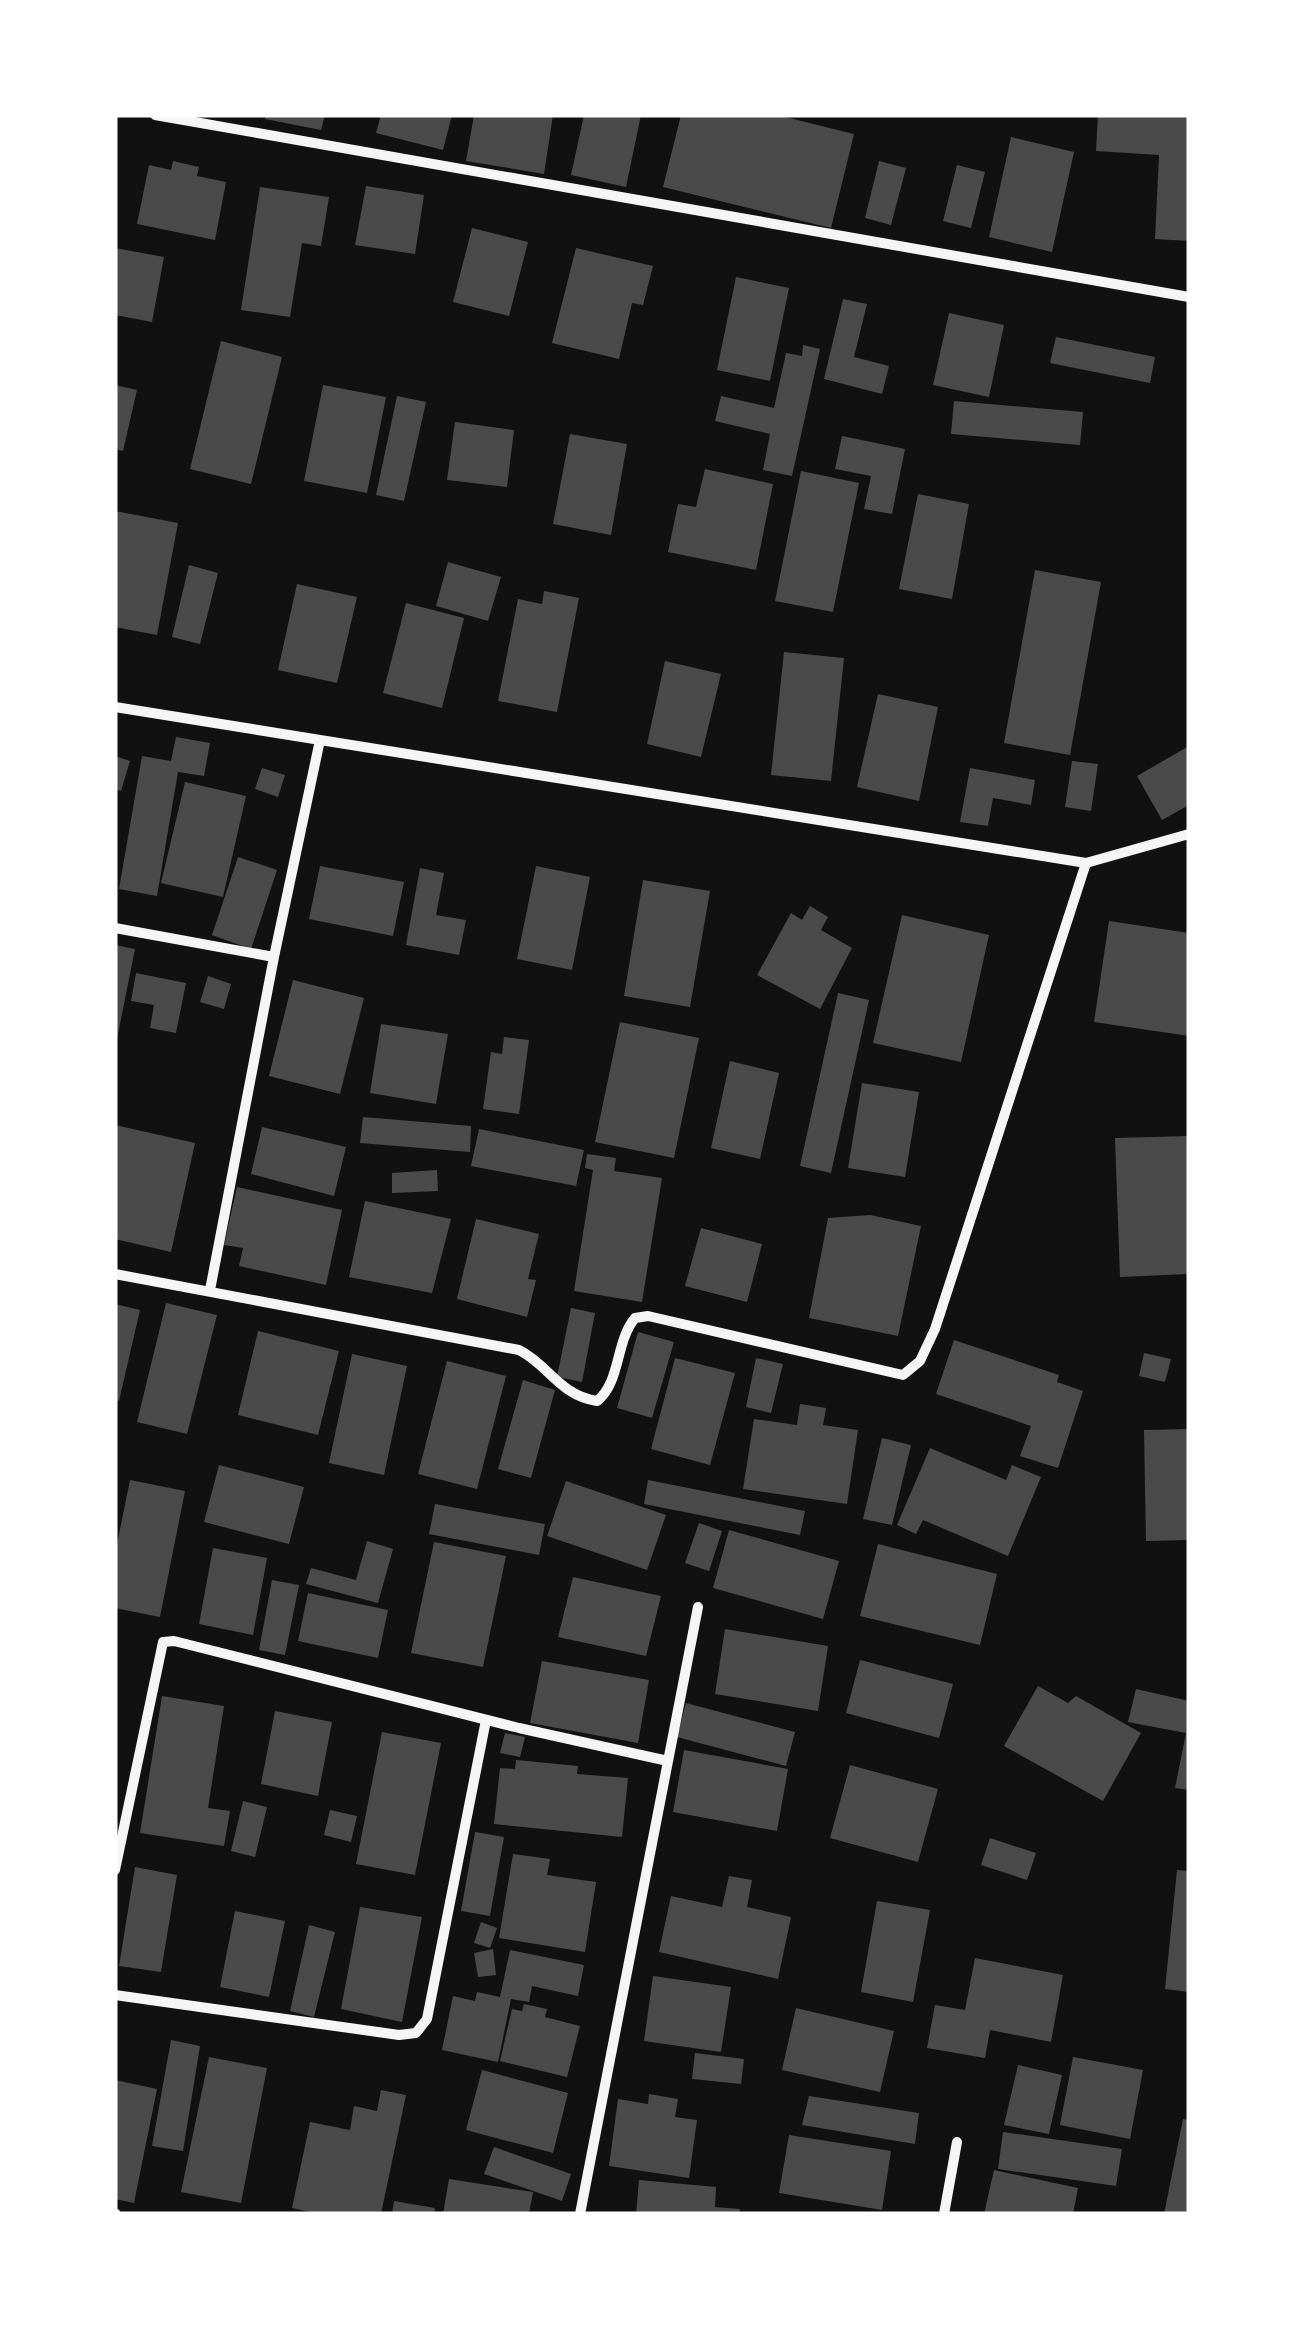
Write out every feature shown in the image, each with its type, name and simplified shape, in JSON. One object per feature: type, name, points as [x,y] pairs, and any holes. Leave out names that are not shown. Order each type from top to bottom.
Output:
[{"type":"street","points":[[155,115],[1189,297]]},
{"type":"street","points":[[115,707],[1086,864],[1189,834]]},
{"type":"street","points":[[210,1290],[320,740]]},
{"type":"street","points":[[115,1274],[519,1350],[533,1357],[557,1383],[582,1399],[597,1401],[607,1393],[627,1328],[635,1318],[648,1316],[903,1375],[920,1361],[935,1328],[1086,864]]},
{"type":"street","points":[[115,928],[274,957]]},
{"type":"street","points":[[580,2214],[698,1607]]},
{"type":"street","points":[[115,1870],[163,1642],[174,1641],[486,1720],[668,1761]]},
{"type":"street","points":[[115,1994],[399,2035],[416,2033],[426,2020],[486,1720]]},
{"type":"street","points":[[944,2214],[957,2142]]},
{"type":"building","points":[[265,115],[325,115],[321,130],[265,119]]},
{"type":"building","points":[[381,115],[452,115],[443,150],[376,133]]},
{"type":"building","points":[[474,115],[553,115],[544,174],[466,161]]},
{"type":"building","points":[[584,115],[641,115],[626,187],[571,175]]},
{"type":"building","points":[[681,115],[777,115],[854,134],[831,228],[663,187]]},
{"type":"building","points":[[1098,115],[1189,115],[1189,241],[1155,239],[1159,155],[1096,151]]},
{"type":"building","points":[[1011,137],[1074,152],[1052,252],[989,237]]},
{"type":"building","points":[[173,161],[199,167],[197,176],[226,182],[215,240],[137,224],[149,165],[171,170]]},
{"type":"building","points":[[879,161],[906,168],[891,225],[865,218]]},
{"type":"building","points":[[957,165],[985,172],[971,228],[943,221]]},
{"type":"building","points":[[366,186],[424,195],[415,254],[355,245]]},
{"type":"building","points":[[260,187],[329,197],[321,246],[302,243],[290,317],[241,310]]},
{"type":"building","points":[[472,228],[528,242],[509,316],[453,302]]},
{"type":"building","points":[[115,248],[164,257],[152,322],[115,315]]},
{"type":"building","points":[[576,248],[653,266],[643,305],[632,303],[619,359],[552,343]]},
{"type":"building","points":[[736,277],[789,288],[770,381],[717,370]]},
{"type":"building","points":[[843,299],[867,304],[854,357],[889,366],[882,394],[824,379]]},
{"type":"building","points":[[949,313],[1004,325],[989,397],[933,385]]},
{"type":"building","points":[[1056,337],[1155,357],[1150,383],[1050,363]]},
{"type":"building","points":[[221,341],[282,357],[251,484],[190,469]]},
{"type":"building","points":[[803,345],[820,349],[792,476],[763,470],[770,434],[715,421],[721,396],[774,408],[786,353],[802,356]]},
{"type":"building","points":[[115,385],[137,390],[123,451],[115,449]]},
{"type":"building","points":[[323,385],[386,397],[367,493],[304,481]]},
{"type":"building","points":[[397,396],[426,402],[404,501],[376,495]]},
{"type":"building","points":[[954,401],[1083,412],[1080,445],[951,434]]},
{"type":"building","points":[[455,422],[514,430],[507,487],[447,480]]},
{"type":"building","points":[[570,434],[627,444],[611,535],[553,524]]},
{"type":"building","points":[[842,436],[905,449],[892,514],[864,509],[871,476],[835,469]]},
{"type":"building","points":[[705,469],[773,484],[756,570],[668,552],[678,504],[696,507]]},
{"type":"building","points":[[801,471],[859,483],[833,612],[775,601]]},
{"type":"building","points":[[918,494],[969,504],[952,599],[899,589]]},
{"type":"building","points":[[115,511],[178,523],[157,635],[115,627]]},
{"type":"building","points":[[448,562],[501,577],[488,621],[436,606]]},
{"type":"building","points":[[189,565],[218,573],[200,644],[172,637]]},
{"type":"building","points":[[1035,570],[1101,582],[1070,755],[1004,743]]},
{"type":"building","points":[[297,584],[357,597],[337,683],[278,670]]},
{"type":"building","points":[[544,591],[579,598],[557,712],[498,701],[518,599],[542,604]]},
{"type":"building","points":[[406,603],[464,618],[442,708],[383,693]]},
{"type":"building","points":[[784,652],[844,658],[831,781],[771,775]]},
{"type":"building","points":[[665,661],[721,674],[701,757],[647,744]]},
{"type":"building","points":[[878,694],[938,707],[919,801],[857,787]]},
{"type":"building","points":[[176,737],[210,743],[204,776],[178,772],[157,896],[119,889],[142,756],[171,761]]},
{"type":"building","points":[[1189,746],[1189,805],[1162,820],[1137,776]]},
{"type":"building","points":[[115,756],[130,761],[121,791],[115,789]]},
{"type":"building","points":[[1072,761],[1098,764],[1091,811],[1065,807]]},
{"type":"building","points":[[262,768],[285,775],[278,797],[255,789]]},
{"type":"building","points":[[970,768],[1035,780],[1031,805],[993,798],[988,826],[960,822]]},
{"type":"building","points":[[185,782],[246,796],[223,897],[161,883]]},
{"type":"building","points":[[238,857],[277,870],[251,949],[212,935]]},
{"type":"building","points":[[320,866],[404,882],[393,936],[309,919]]},
{"type":"building","points":[[536,866],[590,877],[572,970],[517,959]]},
{"type":"building","points":[[420,868],[444,873],[436,915],[466,920],[459,955],[406,945]]},
{"type":"building","points":[[643,880],[710,891],[690,1007],[624,996]]},
{"type":"building","points":[[810,906],[828,917],[821,930],[852,948],[820,1009],[757,975],[791,913],[802,920]]},
{"type":"building","points":[[902,915],[989,935],[961,1062],[873,1043]]},
{"type":"building","points":[[1109,921],[1189,933],[1189,1036],[1094,1022]]},
{"type":"building","points":[[115,945],[135,949],[117,1039],[115,1039]]},
{"type":"building","points":[[136,973],[186,983],[176,1033],[150,1028],[154,1005],[131,1001]]},
{"type":"building","points":[[208,976],[231,984],[224,1009],[200,1002]]},
{"type":"building","points":[[293,980],[364,998],[340,1094],[269,1076]]},
{"type":"building","points":[[838,993],[869,1000],[831,1173],[800,1166]]},
{"type":"building","points":[[620,1022],[699,1038],[674,1158],[595,1142]]},
{"type":"building","points":[[381,1024],[448,1034],[436,1104],[370,1093]]},
{"type":"building","points":[[504,1037],[529,1040],[519,1114],[483,1109],[491,1052],[502,1054]]},
{"type":"building","points":[[730,1061],[779,1073],[760,1159],[711,1148]]},
{"type":"building","points":[[862,1083],[919,1092],[905,1177],[848,1168]]},
{"type":"building","points":[[363,1117],[471,1126],[470,1152],[360,1143]]},
{"type":"building","points":[[115,1125],[195,1143],[171,1252],[115,1239]]},
{"type":"building","points":[[262,1127],[346,1147],[334,1196],[251,1174]]},
{"type":"building","points":[[479,1129],[584,1150],[576,1186],[471,1166]]},
{"type":"building","points":[[1189,1136],[1189,1274],[1120,1277],[1115,1138]]},
{"type":"building","points":[[587,1154],[616,1158],[614,1171],[662,1178],[642,1302],[574,1291],[593,1170],[585,1168]]},
{"type":"building","points":[[437,1170],[438,1191],[392,1193],[392,1173]]},
{"type":"building","points":[[237,1187],[342,1210],[326,1285],[239,1266],[243,1248],[224,1245]]},
{"type":"building","points":[[365,1201],[451,1219],[432,1293],[349,1277]]},
{"type":"building","points":[[870,1215],[921,1226],[898,1336],[809,1318],[828,1218]]},
{"type":"building","points":[[476,1219],[539,1234],[528,1279],[536,1280],[527,1317],[457,1299]]},
{"type":"building","points":[[701,1228],[762,1244],[747,1302],[685,1286]]},
{"type":"building","points":[[166,1303],[217,1315],[187,1434],[137,1422]]},
{"type":"building","points":[[115,1304],[140,1310],[119,1401],[115,1400]]},
{"type":"building","points":[[571,1308],[595,1313],[582,1382],[557,1377]]},
{"type":"building","points":[[258,1331],[339,1351],[318,1435],[238,1415]]},
{"type":"building","points":[[638,1332],[674,1342],[652,1418],[617,1408]]},
{"type":"building","points":[[954,1340],[1059,1375],[1057,1382],[1083,1391],[1058,1468],[1020,1456],[1031,1426],[936,1394]]},
{"type":"building","points":[[1144,1353],[1171,1359],[1165,1382],[1139,1376]]},
{"type":"building","points":[[352,1354],[407,1366],[384,1475],[329,1463]]},
{"type":"building","points":[[675,1358],[735,1373],[710,1465],[651,1449]]},
{"type":"building","points":[[756,1358],[783,1364],[771,1413],[746,1407]]},
{"type":"building","points":[[447,1361],[506,1376],[477,1489],[418,1474]]},
{"type":"building","points":[[523,1380],[555,1390],[531,1478],[498,1469]]},
{"type":"building","points":[[800,1404],[826,1408],[823,1425],[858,1430],[847,1504],[743,1489],[754,1419],[797,1425]]},
{"type":"building","points":[[1189,1429],[1189,1540],[1146,1541],[1144,1430]]},
{"type":"building","points":[[882,1438],[911,1445],[892,1525],[863,1519]]},
{"type":"building","points":[[930,1448],[1006,1480],[1012,1465],[1041,1477],[1008,1556],[923,1520],[916,1534],[897,1525]]},
{"type":"building","points":[[219,1465],[304,1487],[289,1544],[204,1522]]},
{"type":"building","points":[[130,1480],[185,1491],[160,1617],[115,1608],[115,1554]]},
{"type":"building","points":[[648,1480],[805,1511],[800,1535],[644,1504]]},
{"type":"building","points":[[566,1481],[666,1515],[647,1570],[547,1536]]},
{"type":"building","points":[[435,1504],[545,1524],[539,1555],[429,1534]]},
{"type":"building","points":[[699,1523],[722,1531],[709,1571],[685,1563]]},
{"type":"building","points":[[729,1530],[839,1561],[823,1619],[713,1588]]},
{"type":"building","points":[[367,1541],[393,1549],[378,1603],[306,1584],[311,1568],[356,1580]]},
{"type":"building","points":[[434,1542],[506,1556],[483,1667],[411,1653]]},
{"type":"building","points":[[878,1544],[997,1574],[980,1645],[860,1616]]},
{"type":"building","points":[[213,1548],[267,1558],[253,1635],[199,1624]]},
{"type":"building","points":[[573,1577],[661,1596],[646,1656],[558,1637]]},
{"type":"building","points":[[272,1580],[299,1585],[285,1655],[259,1650]]},
{"type":"building","points":[[308,1593],[388,1610],[378,1658],[298,1641]]},
{"type":"building","points":[[725,1629],[828,1646],[818,1711],[715,1694]]},
{"type":"building","points":[[860,1660],[953,1684],[939,1738],[846,1713]]},
{"type":"building","points":[[542,1661],[649,1680],[638,1743],[530,1723]]},
{"type":"building","points":[[1038,1686],[1068,1703],[1076,1696],[1141,1733],[1103,1801],[1004,1746]]},
{"type":"building","points":[[1136,1689],[1189,1701],[1189,1790],[1175,1788],[1186,1733],[1128,1722]]},
{"type":"building","points":[[162,1696],[224,1706],[208,1808],[230,1811],[224,1846],[140,1833]]},
{"type":"building","points":[[686,1703],[795,1732],[786,1766],[677,1737]]},
{"type":"building","points":[[275,1711],[332,1722],[318,1796],[261,1784]]},
{"type":"building","points":[[382,1732],[441,1743],[415,1875],[356,1864]]},
{"type":"building","points":[[505,1733],[525,1737],[520,1757],[500,1753]]},
{"type":"building","points":[[684,1750],[788,1769],[777,1831],[673,1812]]},
{"type":"building","points":[[516,1760],[578,1766],[577,1774],[628,1778],[622,1837],[494,1824],[500,1768],[515,1769]]},
{"type":"building","points":[[850,1765],[938,1789],[918,1862],[830,1838]]},
{"type":"building","points":[[243,1801],[267,1807],[255,1857],[231,1851]]},
{"type":"building","points":[[330,1810],[357,1816],[351,1842],[324,1835]]},
{"type":"building","points":[[475,1832],[504,1837],[490,1916],[461,1911]]},
{"type":"building","points":[[990,1838],[1036,1853],[1027,1880],[981,1865]]},
{"type":"building","points":[[513,1854],[550,1859],[547,1875],[596,1882],[585,1952],[499,1938]]},
{"type":"building","points":[[135,1867],[177,1875],[161,1972],[119,1966]]},
{"type":"building","points":[[1177,1870],[1189,1871],[1189,1992],[1165,1989]]},
{"type":"building","points":[[729,1876],[752,1880],[747,1907],[791,1917],[778,1979],[659,1952],[671,1896],[722,1907]]},
{"type":"building","points":[[877,1901],[930,1910],[913,2002],[861,1992]]},
{"type":"building","points":[[360,1907],[422,1917],[402,2022],[341,2009]]},
{"type":"building","points":[[235,1911],[285,1921],[269,1997],[220,1987]]},
{"type":"building","points":[[481,1922],[497,1928],[490,1948],[474,1943]]},
{"type":"building","points":[[309,1925],[335,1932],[314,2017],[290,2011]]},
{"type":"building","points":[[493,1949],[496,1975],[478,1977],[474,1953]]},
{"type":"building","points":[[510,1950],[584,1965],[578,1996],[532,1986],[529,2002],[511,1999],[498,2062],[442,2050],[453,1996],[475,2001],[477,1992],[500,1997]]},
{"type":"building","points":[[975,1958],[1063,1975],[1051,2042],[990,2030],[985,2058],[927,2048],[935,2005],[965,2010]]},
{"type":"building","points":[[653,1976],[731,1987],[721,2052],[644,2041]]},
{"type":"building","points":[[524,2004],[547,2009],[545,2017],[580,2026],[567,2077],[500,2061],[512,2009],[522,2011]]},
{"type":"building","points":[[796,2008],[894,2031],[880,2092],[782,2070]]},
{"type":"building","points":[[171,2040],[200,2046],[183,2151],[152,2146]]},
{"type":"building","points":[[695,2053],[744,2059],[741,2084],[692,2079]]},
{"type":"building","points":[[209,2057],[267,2068],[241,2203],[181,2192]]},
{"type":"building","points":[[1073,2057],[1143,2070],[1130,2139],[1060,2125]]},
{"type":"building","points":[[1018,2065],[1062,2075],[1049,2134],[1004,2125]]},
{"type":"building","points":[[482,2070],[568,2093],[553,2153],[466,2130]]},
{"type":"building","points":[[115,2080],[157,2089],[134,2203],[115,2199]]},
{"type":"building","points":[[381,2090],[406,2095],[381,2214],[319,2214],[292,2208],[310,2122],[350,2130],[354,2106],[377,2111]]},
{"type":"building","points":[[649,2094],[678,2099],[675,2117],[697,2120],[689,2178],[609,2166],[618,2099],[648,2104]]},
{"type":"building","points":[[809,2096],[919,2113],[915,2144],[802,2125]]},
{"type":"building","points":[[1183,2119],[1189,2120],[1189,2214],[1164,2214]]},
{"type":"building","points":[[1003,2132],[1122,2149],[1116,2186],[998,2169]]},
{"type":"building","points":[[789,2135],[891,2151],[882,2210],[779,2193]]},
{"type":"building","points":[[494,2147],[571,2174],[562,2201],[484,2174]]},
{"type":"building","points":[[994,2170],[1078,2188],[1073,2214],[984,2214]]},
{"type":"building","points":[[449,2179],[533,2192],[529,2214],[443,2214]]},
{"type":"building","points":[[639,2180],[716,2187],[715,2207],[740,2209],[739,2214],[636,2214]]},
{"type":"building","points":[[394,2201],[435,2208],[434,2214],[392,2214]]}]
